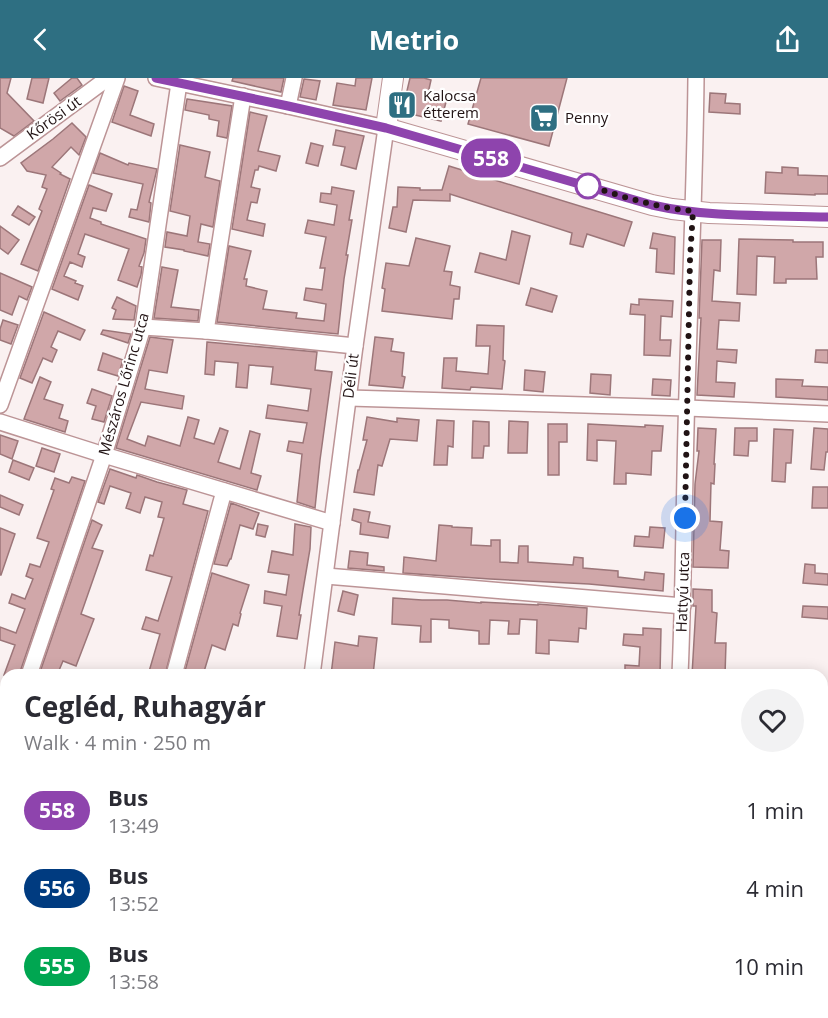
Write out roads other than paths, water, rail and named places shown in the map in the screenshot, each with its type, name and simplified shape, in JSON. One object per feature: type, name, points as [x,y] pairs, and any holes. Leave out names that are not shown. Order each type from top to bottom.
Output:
[{"type":"main road","name":"Déli út","points":[[386,128],[393,78]]},
{"type":"main road","points":[[386,128],[652,205],[709,213],[828,217]]},
{"type":"street","name":"Kőrösi út","points":[[0,158],[108,78]]},
{"type":"street","points":[[0,405],[117,78]]},
{"type":"street","points":[[156,78],[386,128]]},
{"type":"street","points":[[288,106],[294,78]]},
{"type":"street","name":"Hattyú utca","points":[[680,669],[696,78]]},
{"type":"street","name":"Mészáros Lőrinc utca","points":[[31,669],[105,455],[143,327],[179,83]]},
{"type":"street","points":[[206,331],[243,96]]},
{"type":"street","name":"Déli út","points":[[313,669],[386,128]]},
{"type":"street","points":[[143,327],[355,346]]},
{"type":"street","points":[[349,398],[828,414]]},
{"type":"street","points":[[0,422],[332,523]]},
{"type":"street","points":[[176,669],[224,491]]},
{"type":"street","points":[[326,576],[683,606]]},
{"type":"place","name":"Kalocsa étterem","points":[[402,105]]},
{"type":"place","name":"Penny","points":[[544,118]]}]
